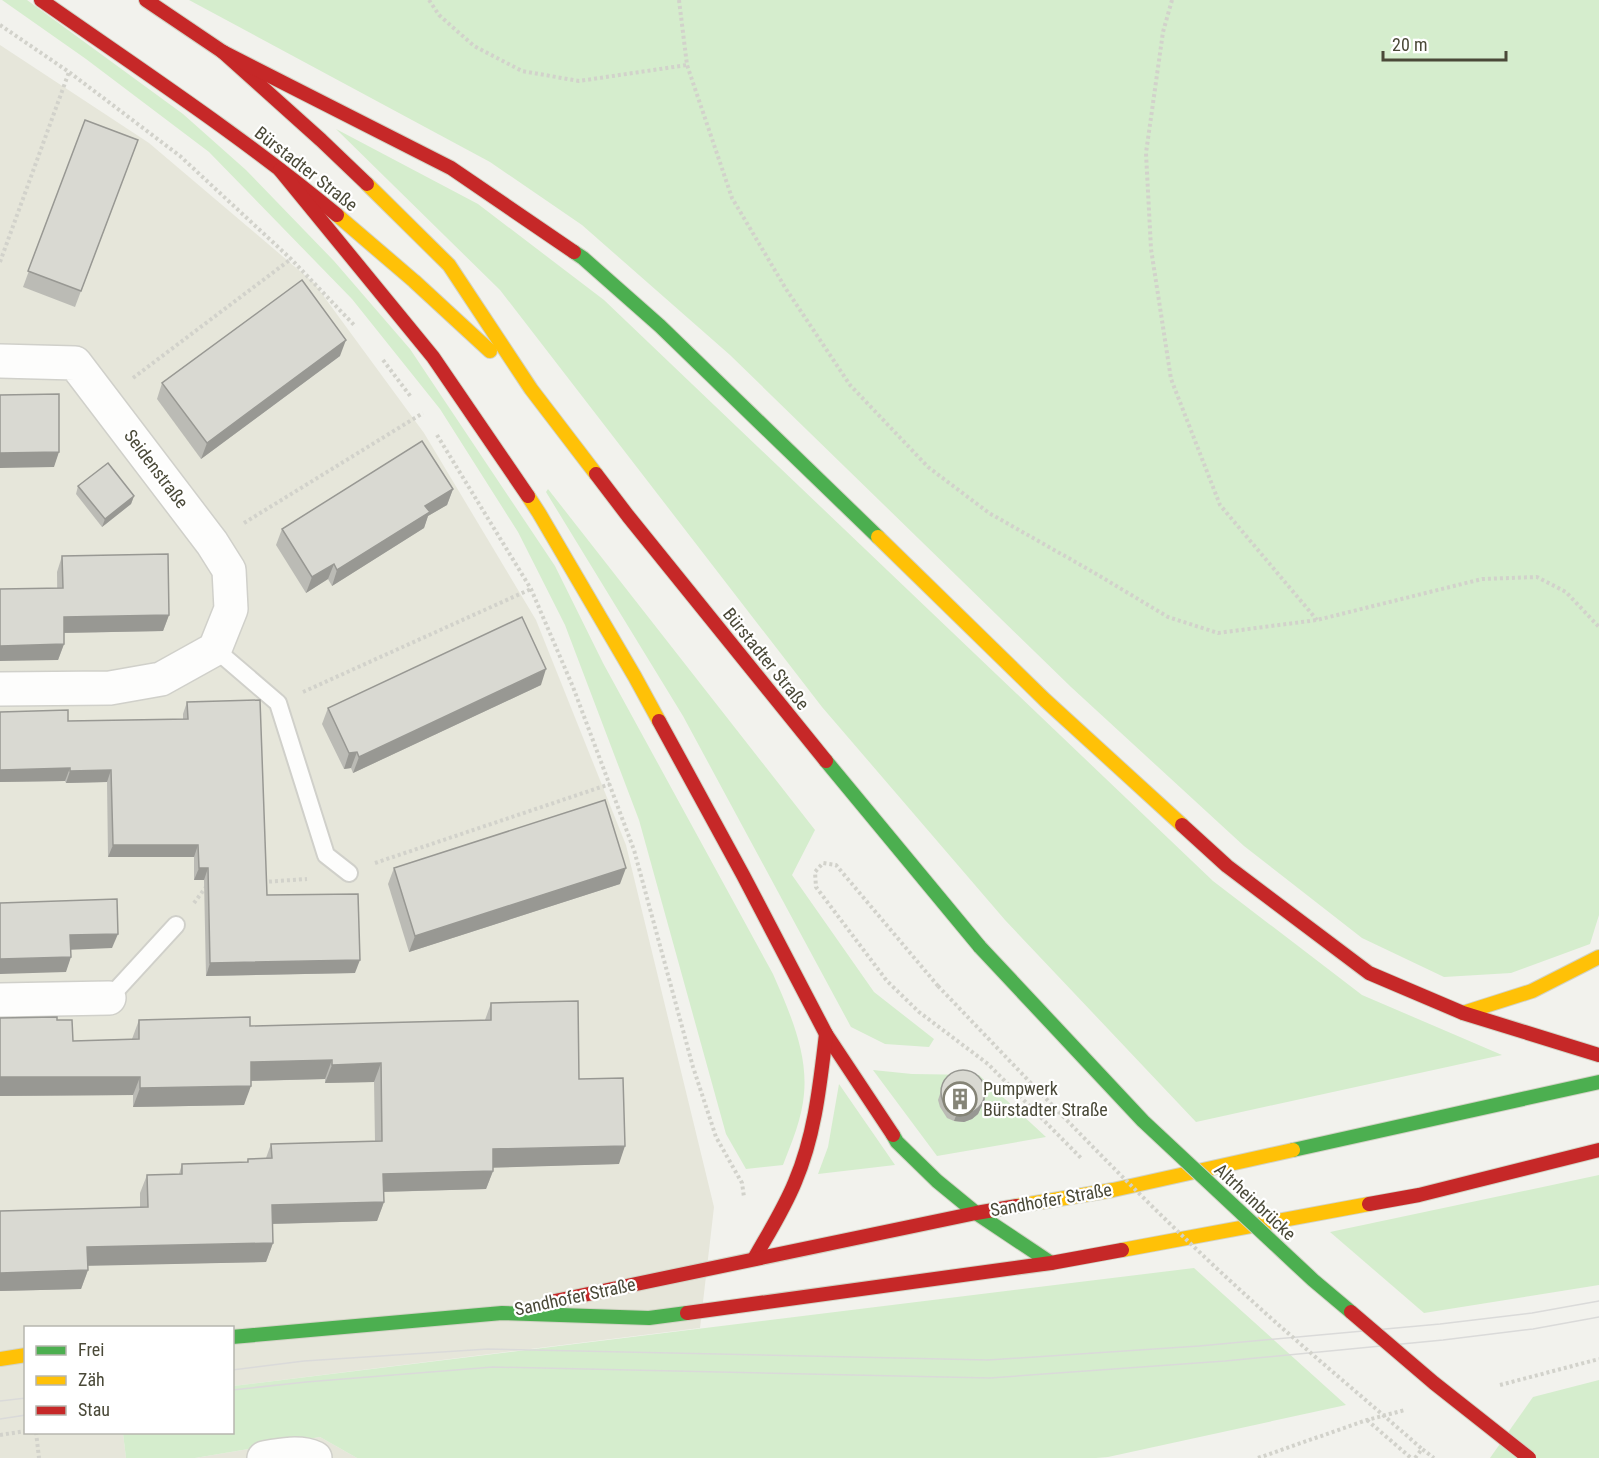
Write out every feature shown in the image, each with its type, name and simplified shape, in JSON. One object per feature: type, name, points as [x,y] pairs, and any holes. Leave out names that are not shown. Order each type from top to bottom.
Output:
[{"type":"main road","name":"Bürstadter Straße","points":[[41,0],[144,71],[280,170],[428,293],[531,389]]},
{"type":"main road","name":"Bürstadter Straße","points":[[146,0],[223,52],[321,140],[449,266],[531,389],[635,525],[865,810],[980,947]]},
{"type":"main road","points":[[223,52],[451,168],[583,258],[660,326],[1045,700],[1227,866],[1369,973],[1463,1013],[1599,1055]]},
{"type":"main road","points":[[280,170],[433,357],[539,513],[641,687],[826,1034],[897,1142],[937,1181],[976,1214],[1051,1263]]},
{"type":"main road","name":"Altrheinbrücke","points":[[980,947],[1143,1121],[1304,1272],[1434,1383],[1529,1458]]},
{"type":"main road","points":[[1463,1013],[1532,991],[1599,957]]},
{"type":"main road","points":[[754,1259],[800,1170],[816,1113],[826,1034]]},
{"type":"main road","name":"Sandhofer Straße","points":[[502,1313],[667,1276],[976,1214],[1113,1190],[1599,1082]]},
{"type":"main road","name":"Sandhofer Straße","points":[[234,1337],[502,1313],[649,1318],[1051,1263],[1419,1195],[1599,1150]]},
{"type":"main road","points":[[0,1359],[24,1354]]},
{"type":"street","name":"Seidenstraße","points":[[0,361],[75,363],[212,543],[229,570],[231,609],[215,649]]},
{"type":"street","points":[[0,689],[110,688],[162,679],[215,649]]},
{"type":"street","points":[[0,1000],[109,998]]},
{"type":"street","points":[[264,1458],[288,1454],[315,1458]]},
{"type":"lane","points":[[215,649],[278,703],[326,855],[349,873]]},
{"type":"lane","points":[[109,998],[176,925]]},
{"type":"path","points":[[429,0],[439,15],[474,46],[522,71],[579,81],[687,65]]},
{"type":"path","points":[[679,0],[687,65],[732,198],[786,289],[850,385],[928,467],[989,513],[1168,617],[1218,633],[1317,620],[1482,579],[1537,577],[1566,592],[1599,627]]},
{"type":"path","points":[[1172,0],[1163,32],[1146,153],[1151,249],[1171,379],[1220,505],[1317,620]]},
{"type":"path","points":[[0,25],[69,72],[180,156],[291,260],[362,334]]},
{"type":"path","points":[[0,262],[69,72]]},
{"type":"path","points":[[103,400],[291,260]]},
{"type":"path","points":[[212,543],[423,413],[383,360]]},
{"type":"path","points":[[435,432],[531,589],[573,687],[634,850],[693,1067],[716,1137],[742,1183]]},
{"type":"path","points":[[278,703],[531,589]]},
{"type":"path","points":[[256,882],[340,877],[610,784]]},
{"type":"path","points":[[1078,1155],[988,1064],[920,1012],[887,981],[816,887],[815,872],[823,863],[836,865],[938,986],[1080,1132],[1238,1288],[1434,1458]]},
{"type":"path","points":[[176,925],[208,885]]},
{"type":"path","points":[[1258,1458],[1367,1420],[1413,1458],[1422,1449]]},
{"type":"path","points":[[0,1435],[24,1431]]},
{"type":"path","points":[[36,1434],[39,1458]]},
{"type":"shaded area","points":[[0,45],[149,143],[314,283],[424,433],[536,620],[626,845],[714,1207],[700,1328],[234,1386],[234,1326],[24,1326],[24,1434],[123,1434],[126,1458],[0,1458]]},
{"type":"shaded area","points":[[320,1437],[357,1458],[195,1458]]},
{"type":"green space","points":[[2,0],[27,0],[183,114],[246,170],[334,261],[410,349],[555,566],[603,663],[773,974],[796,1032],[804,1078],[801,1112],[783,1165],[746,1169],[726,1134],[639,820],[565,625],[518,532],[440,409],[352,299],[209,152],[86,59]]},
{"type":"green space","points":[[189,0],[1599,0],[1599,915],[1590,944],[1511,973],[1444,977],[1362,938],[1244,846],[1071,687],[730,355],[582,225],[490,162]]},
{"type":"green space","points":[[336,129],[478,204],[604,300],[1213,881],[1362,995],[1502,1055],[1196,1122],[1005,920],[822,707],[500,290]]},
{"type":"green space","points":[[548,489],[815,830],[792,875],[874,992],[934,1039],[929,1047],[885,1044],[851,1027],[683,716],[546,492]]},
{"type":"green space","points":[[873,1070],[912,1074],[979,1075],[1046,1137],[937,1156]]},
{"type":"green space","points":[[839,1084],[895,1165],[818,1174],[828,1147]]},
{"type":"green space","points":[[1599,1175],[1599,1285],[1424,1313],[1330,1232]]},
{"type":"green space","points":[[1194,1268],[1346,1405],[1096,1458],[357,1458],[320,1437],[195,1458],[126,1458],[123,1434],[234,1434],[234,1386]]},
{"type":"green space","points":[[1599,1380],[1599,1458],[1490,1458],[1533,1397]]},
{"type":"building","points":[[85,120],[138,140],[81,291],[28,271]]},
{"type":"building","points":[[302,280],[346,340],[207,443],[162,383]]},
{"type":"building","points":[[59,394],[59,452],[0,453],[0,395]]},
{"type":"building","points":[[422,441],[453,489],[425,506],[430,512],[337,570],[334,564],[312,577],[282,529]]},
{"type":"building","points":[[108,463],[134,496],[105,519],[78,486]]},
{"type":"building","points":[[168,554],[169,615],[64,617],[64,644],[0,646],[0,589],[63,588],[62,556]]},
{"type":"building","points":[[522,617],[546,669],[359,757],[357,752],[349,753],[328,708]]},
{"type":"building","points":[[260,700],[267,895],[358,894],[360,960],[210,963],[208,868],[199,868],[198,845],[113,845],[111,770],[70,771],[70,768],[0,770],[0,712],[68,710],[68,721],[188,719],[187,702]]},
{"type":"building","points":[[605,800],[626,868],[415,936],[394,868]]},
{"type":"building","points":[[117,899],[118,934],[70,935],[71,957],[0,959],[0,903]]},
{"type":"building","points":[[578,1001],[579,1079],[623,1078],[625,1146],[493,1149],[493,1171],[383,1174],[384,1202],[272,1205],[273,1243],[87,1247],[88,1270],[0,1273],[0,1211],[148,1207],[147,1175],[182,1174],[182,1164],[248,1162],[248,1159],[272,1158],[271,1144],[382,1141],[381,1063],[332,1065],[332,1060],[251,1062],[251,1086],[140,1088],[140,1077],[0,1077],[0,1018],[57,1017],[57,1020],[72,1020],[73,1041],[139,1039],[139,1020],[250,1017],[250,1026],[491,1020],[491,1003]]},
{"type":"building","name":"Pumpwerk Bürstadter Straße","points":[[963,1070],[979,1076],[985,1092],[979,1108],[963,1114],[947,1108],[941,1092],[947,1076]]},
{"type":"tram line","points":[[234,1370],[304,1361],[488,1349],[988,1360],[1199,1346],[1440,1324],[1532,1313],[1599,1301]]},
{"type":"tram line","points":[[234,1390],[493,1367],[990,1378],[1225,1361],[1443,1340],[1533,1329],[1599,1317]]},
{"type":"tram line","points":[[0,1401],[24,1398]]},
{"type":"tram line","points":[[0,1419],[24,1415]]},
{"type":"traffic: fast","points":[[574,252],[660,326],[878,537]]},
{"type":"traffic: fast","points":[[826,761],[980,947]]},
{"type":"traffic: fast","points":[[980,947],[1143,1121],[1313,1280],[1351,1312]]},
{"type":"traffic: fast","points":[[1293,1150],[1599,1082]]},
{"type":"traffic: fast","points":[[893,1135],[897,1142],[937,1181],[976,1213],[1051,1263]]},
{"type":"traffic: fast","points":[[234,1337],[502,1313],[649,1318],[687,1313]]},
{"type":"traffic: slow","points":[[367,184],[449,265],[531,389],[596,474]]},
{"type":"traffic: slow","points":[[337,215],[414,281],[490,351]]},
{"type":"traffic: slow","points":[[528,496],[659,721]]},
{"type":"traffic: slow","points":[[878,537],[1045,700],[1182,825]]},
{"type":"traffic: slow","points":[[1463,1013],[1532,991],[1599,957]]},
{"type":"traffic: slow","points":[[1017,1206],[1113,1190],[1293,1150]]},
{"type":"traffic: slow","points":[[1122,1250],[1369,1204]]},
{"type":"traffic: slow","points":[[0,1359],[24,1355]]},
{"type":"traffic: jam","points":[[41,0],[228,131],[337,215]]},
{"type":"traffic: jam","points":[[146,0],[223,52],[367,184]]},
{"type":"traffic: jam","points":[[223,52],[451,168],[574,252]]},
{"type":"traffic: jam","points":[[280,170],[433,357],[528,496]]},
{"type":"traffic: jam","points":[[596,474],[826,761]]},
{"type":"traffic: jam","points":[[659,721],[826,1034],[893,1135]]},
{"type":"traffic: jam","points":[[1182,825],[1227,866],[1369,973],[1463,1013],[1599,1055]]},
{"type":"traffic: jam","points":[[754,1259],[786,1202],[802,1164],[816,1109],[826,1034]]},
{"type":"traffic: jam","points":[[1369,1204],[1419,1195],[1599,1150]]},
{"type":"traffic: jam","points":[[550,1302],[1017,1206]]},
{"type":"traffic: jam","points":[[687,1313],[1051,1263],[1122,1250]]},
{"type":"traffic: jam","points":[[1351,1312],[1434,1383],[1529,1458]]},
{"type":"place","name":"Pumpwerk Bürstadter Straße","points":[[960,1099]]}]
